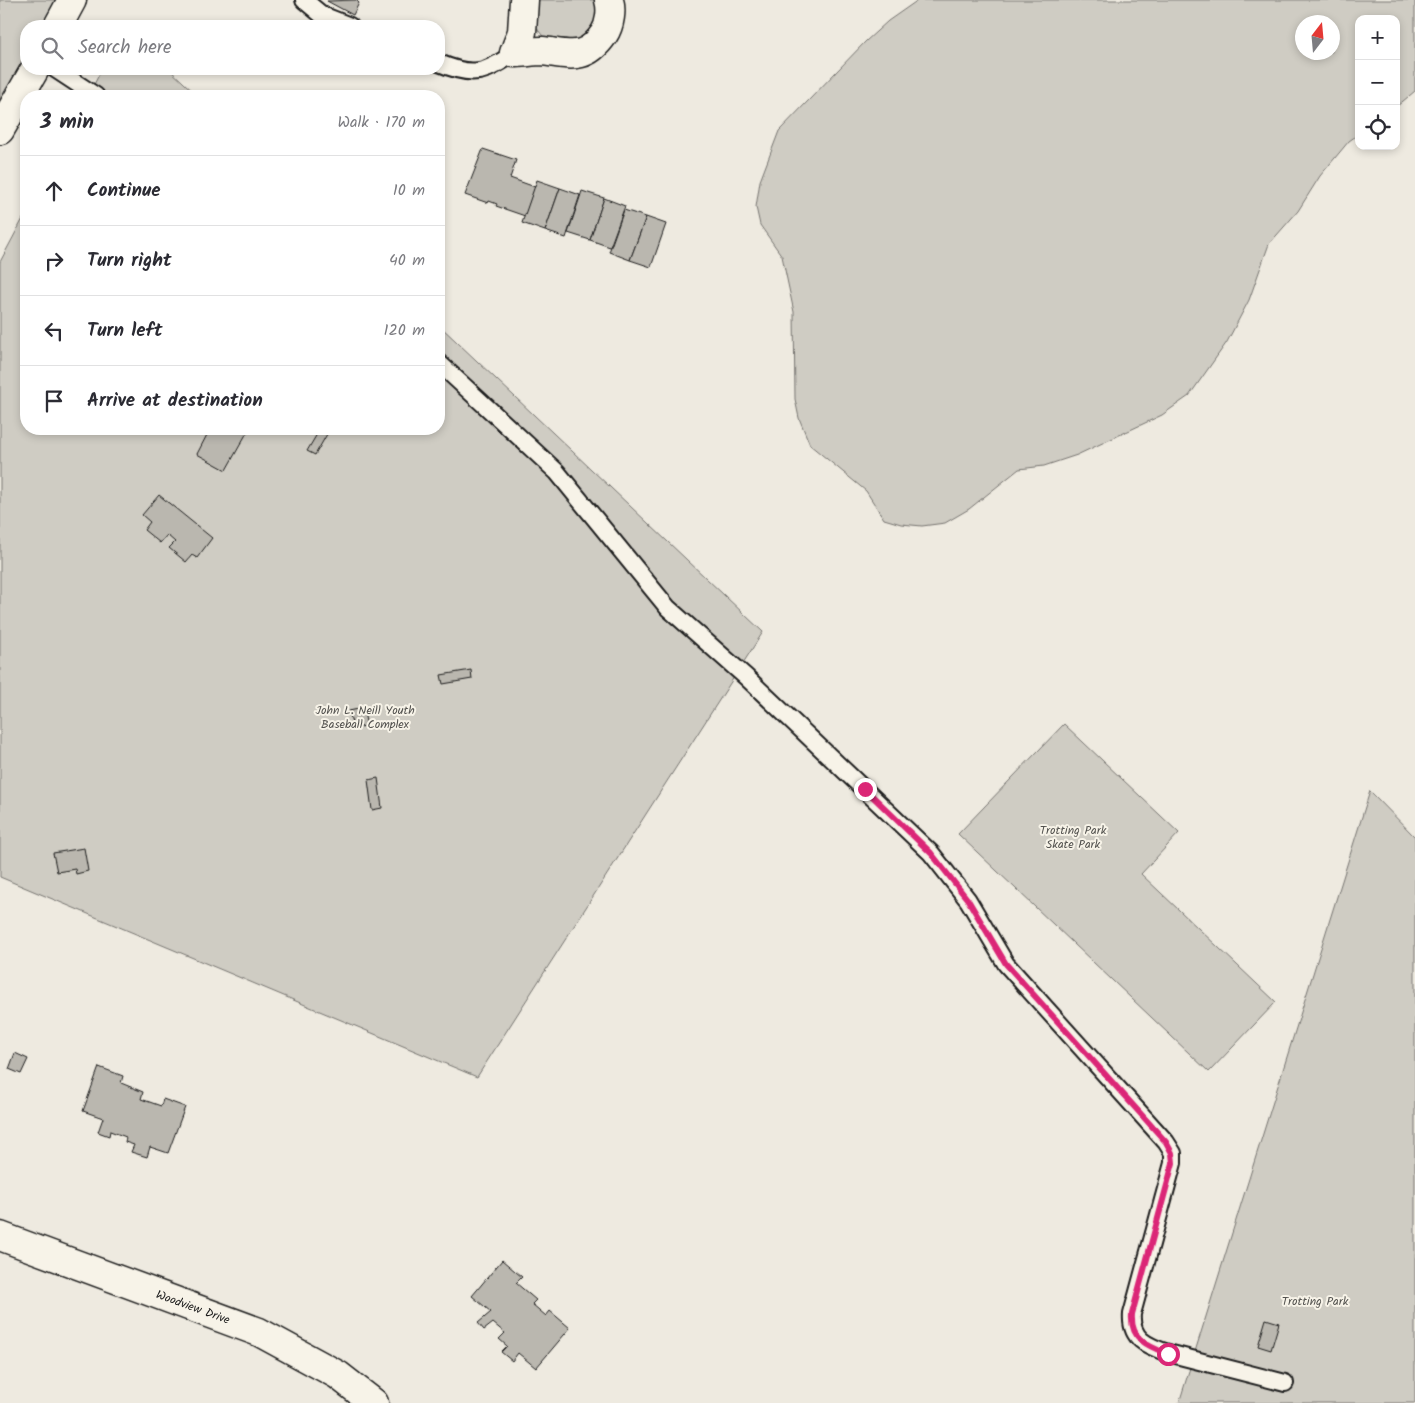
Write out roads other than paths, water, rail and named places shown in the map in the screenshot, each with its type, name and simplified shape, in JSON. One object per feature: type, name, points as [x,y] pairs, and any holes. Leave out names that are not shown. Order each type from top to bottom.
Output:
[{"type":"street","points":[[61,20],[72,0]]},
{"type":"street","points":[[524,0],[522,32],[514,53],[542,52],[574,56],[587,51],[598,42],[606,31],[610,17],[609,0]]},
{"type":"street","points":[[23,90],[32,75]]},
{"type":"street","points":[[0,130],[20,95]]},
{"type":"street","name":"Woodview Drive","points":[[0,1236],[259,1332],[338,1375],[374,1403]]},
{"type":"lane","points":[[304,0],[322,15],[335,20]]},
{"type":"lane","points":[[445,65],[473,73],[493,68],[514,53]]},
{"type":"lane","points":[[65,75],[87,90]]},
{"type":"lane","points":[[445,369],[557,472],[668,608],[746,677],[931,853],[968,900],[1006,964],[1166,1142],[1172,1153],[1173,1163],[1132,1314],[1131,1326],[1139,1338],[1150,1347],[1168,1354],[1284,1383]]},
{"type":"park label","name":"John L. Neill Youth Baseball Complex","points":[[365,717]]},
{"type":"park label","name":"Trotting Park Skate Park","points":[[1073,837]]},
{"type":"park label","name":"Trotting Park","points":[[1315,1301]]}]
